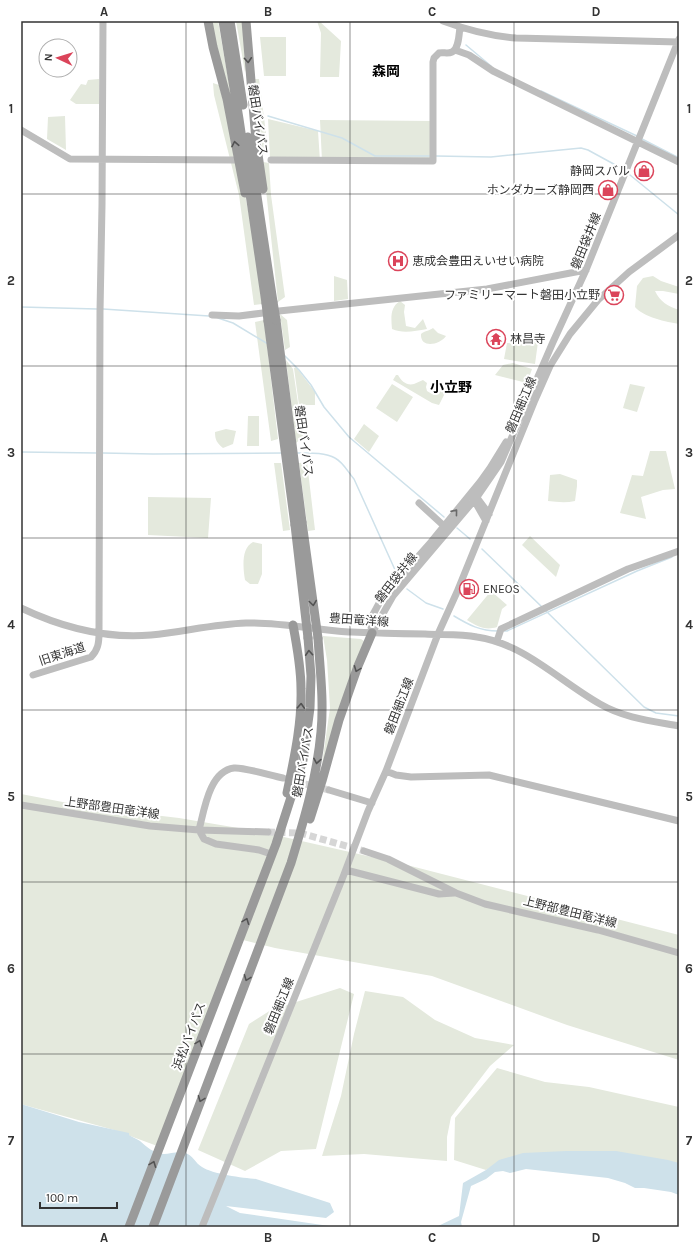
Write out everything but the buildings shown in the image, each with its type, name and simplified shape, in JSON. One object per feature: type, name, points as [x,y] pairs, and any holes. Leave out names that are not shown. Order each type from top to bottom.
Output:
[{"type":"highway","points":[[208,21],[213,47],[227,99],[244,190],[257,236]]},
{"type":"highway","name":"磐田バイパス","points":[[223,21],[257,236],[270,302]]},
{"type":"highway","name":"磐田バイパス","points":[[230,21],[267,260],[272,321],[313,638],[322,693],[319,751],[308,803],[291,863]]},
{"type":"highway","points":[[246,21],[256,142],[266,210],[268,235],[267,260]]},
{"type":"highway","points":[[271,854],[284,809],[301,709],[301,688],[293,625]]},
{"type":"highway","points":[[153,1227],[291,863],[303,839],[322,781],[339,720],[358,666],[372,633]]},
{"type":"highway","name":"磐田バイパス","points":[[271,854],[303,760],[310,708],[313,638]]},
{"type":"highway","name":"浜松バイパス","points":[[129,1227],[271,854]]},
{"type":"main road","points":[[99,633],[103,21]]},
{"type":"main road","points":[[443,21],[495,36],[516,38],[679,41]]},
{"type":"main road","points":[[455,50],[460,27]]},
{"type":"main road","name":"磐田袋井線","points":[[372,633],[393,596],[474,496],[508,439],[586,270],[679,41]]},
{"type":"main road","points":[[271,160],[433,161],[433,62],[438,53],[452,52],[455,50],[469,55],[493,71],[679,162]]},
{"type":"main road","points":[[21,130],[70,159],[234,160]]},
{"type":"main road","name":"磐田細江線","points":[[202,1227],[386,771],[438,634],[457,592],[550,366],[570,334],[598,300],[616,283],[679,235]]},
{"type":"main road","points":[[279,311],[487,289],[586,270]]},
{"type":"main road","points":[[212,315],[239,316],[263,313]]},
{"type":"main road","points":[[474,496],[488,517]]},
{"type":"main road","name":"磐田袋井線","points":[[372,633],[370,620],[383,596],[444,526],[474,496]]},
{"type":"main road","points":[[419,503],[444,526]]},
{"type":"main road","points":[[497,642],[501,629],[628,569],[679,551]]},
{"type":"main road","name":"豊田竜洋線","points":[[21,608],[67,626],[99,633],[138,636],[220,624],[265,623],[372,633],[474,636],[497,642],[538,661],[608,708],[628,716],[679,726]]},
{"type":"main road","name":"旧東海道","points":[[33,675],[91,657],[96,652],[98,647],[99,633]]},
{"type":"main road","points":[[271,854],[259,850],[216,844],[204,839],[200,830],[208,797],[214,782],[224,772],[234,768],[283,778]]},
{"type":"main road","points":[[386,771],[396,775],[410,777],[489,775],[679,821]]},
{"type":"main road","points":[[329,790],[372,803]]},
{"type":"main road","name":"上野部豊田竜洋線","points":[[21,805],[137,824],[200,830],[268,832]]},
{"type":"main road","name":"上野部豊田竜洋線","points":[[364,851],[388,859],[456,893],[485,904],[598,930],[679,953]]},
{"type":"main road","name":"上野部豊田竜洋線","points":[[344,874],[439,894],[456,893]]},
{"type":"shaded area","points":[[211,21],[218,21],[238,135]]},
{"type":"shaded area","points":[[236,21],[244,21],[247,66],[245,72]]},
{"type":"shaded area","points":[[317,21],[319,21],[341,41],[339,77],[320,77],[321,33]]},
{"type":"shaded area","points":[[260,37],[286,37],[286,76],[264,76]]},
{"type":"shaded area","points":[[99,79],[100,104],[76,104],[70,100],[81,84],[86,85],[88,80]]},
{"type":"shaded area","points":[[255,79],[259,79],[268,149],[263,154]]},
{"type":"shaded area","points":[[213,83],[219,85],[238,158],[253,236],[262,304],[254,305],[239,195],[214,95]]},
{"type":"shaded area","points":[[65,116],[66,150],[47,139],[48,117]]},
{"type":"shaded area","points":[[268,119],[318,131],[320,161],[270,158]]},
{"type":"shaded area","points":[[320,120],[433,121],[433,161],[322,161]]},
{"type":"shaded area","points":[[263,162],[269,163],[271,195],[285,297],[278,302]]},
{"type":"shaded area","points":[[334,276],[347,280],[348,299],[334,301]]},
{"type":"shaded area","points":[[653,276],[661,281],[679,287],[679,294],[655,291],[659,298],[665,303],[679,310],[679,324],[649,316],[639,311],[635,307],[637,286],[643,278]]},
{"type":"shaded area","points":[[400,301],[405,305],[404,312],[406,326],[415,328],[423,319],[427,329],[405,332],[392,329],[391,317],[394,306]]},
{"type":"shaded area","points":[[280,314],[287,320],[290,347],[285,350]]},
{"type":"shaded area","points":[[264,320],[278,439],[271,441],[255,322]]},
{"type":"shaded area","points":[[433,328],[438,333],[446,336],[439,342],[427,344],[422,339],[421,334]]},
{"type":"shaded area","points":[[538,342],[535,364],[504,359],[507,343]]},
{"type":"shaded area","points":[[286,360],[293,369],[303,437],[296,443]]},
{"type":"shaded area","points":[[513,363],[532,369],[527,383],[495,375],[503,365]]},
{"type":"shaded area","points":[[296,367],[315,392],[315,405],[299,405],[294,368]]},
{"type":"shaded area","points":[[396,375],[398,375],[407,384],[414,384],[423,380],[427,383],[427,391],[432,394],[436,393],[442,383],[445,384],[445,393],[439,405],[432,403],[393,380]]},
{"type":"shaded area","points":[[392,384],[413,397],[397,422],[376,408]]},
{"type":"shaded area","points":[[630,384],[645,387],[637,412],[623,408]]},
{"type":"shaded area","points":[[248,416],[259,416],[259,446],[247,446]]},
{"type":"shaded area","points":[[364,424],[379,436],[369,452],[354,439]]},
{"type":"shaded area","points":[[226,429],[236,431],[233,444],[223,448],[219,445],[215,437],[215,432]]},
{"type":"shaded area","points":[[650,451],[666,451],[675,489],[663,490],[641,497],[646,519],[620,513],[632,475],[643,476]]},
{"type":"shaded area","points":[[307,462],[315,530],[308,531],[299,463]]},
{"type":"shaded area","points":[[274,463],[281,463],[290,530],[283,531]]},
{"type":"shaded area","points":[[560,474],[577,480],[575,501],[548,501],[550,475]]},
{"type":"shaded area","points":[[148,497],[211,498],[208,538],[148,535]]},
{"type":"shaded area","points":[[530,536],[560,565],[556,577],[522,545]]},
{"type":"shaded area","points":[[253,542],[262,544],[262,574],[258,584],[250,584],[245,580],[244,575],[243,564],[246,549]]},
{"type":"shaded area","points":[[491,591],[507,605],[502,609],[497,627],[485,628],[467,620]]},
{"type":"shaded area","points":[[323,636],[361,639],[364,641],[322,764],[330,708],[327,660]]},
{"type":"shaded area","points":[[21,794],[94,808],[179,818],[262,832],[407,865],[679,935],[679,1060],[567,1025],[432,976],[275,948],[239,939],[160,1147],[114,1130],[21,1104]]},
{"type":"shaded area","points":[[340,988],[354,994],[316,1149],[281,1151],[245,1171],[198,1150],[249,1024],[271,1010]]},
{"type":"shaded area","points":[[365,991],[403,997],[435,1020],[475,1038],[514,1045],[490,1066],[451,1117],[447,1137],[447,1161],[364,1154],[322,1156],[341,1096]]},
{"type":"shaded area","points":[[497,1068],[545,1082],[589,1087],[679,1107],[679,1163],[491,1167],[486,1170],[454,1160],[455,1118]]},
{"type":"shaded area","points":[[21,1104],[79,1122],[129,1133],[129,1135],[157,1152],[164,1154],[177,1152],[185,1153],[190,1155],[200,1165],[213,1172],[256,1179],[330,1203],[334,1212],[326,1218],[226,1206],[240,1213],[336,1227],[21,1227]]},
{"type":"shaded area","points":[[616,1151],[679,1163],[679,1195],[671,1192],[635,1188],[625,1183],[608,1178],[526,1169],[510,1173],[503,1171],[495,1172],[486,1179],[471,1186],[461,1222],[462,1227],[436,1227],[459,1216],[463,1183],[486,1170],[499,1160],[523,1153]]},
{"type":"waterway","points":[[466,45],[491,66]]},
{"type":"waterway","points":[[541,91],[637,136]]},
{"type":"waterway","points":[[268,116],[342,138],[375,156],[430,156]]},
{"type":"waterway","points":[[642,139],[679,158]]},
{"type":"waterway","points":[[436,156],[491,157],[581,148],[588,150],[621,168]]},
{"type":"waterway","points":[[630,175],[679,215]]},
{"type":"waterway","points":[[21,307],[97,309]]},
{"type":"waterway","points":[[103,309],[209,316]]},
{"type":"waterway","points":[[218,318],[233,323],[268,344]]},
{"type":"waterway","points":[[284,355],[311,385],[324,407],[349,437],[444,517]]},
{"type":"waterway","points":[[21,452],[97,453]]},
{"type":"waterway","points":[[103,453],[283,453]]},
{"type":"waterway","points":[[297,453],[316,453],[331,456],[343,465],[354,479],[396,572]]},
{"type":"waterway","points":[[457,528],[470,539]]},
{"type":"waterway","points":[[482,549],[542,607]]},
{"type":"waterway","points":[[504,631],[507,631],[637,571],[672,557]]},
{"type":"waterway","points":[[407,589],[426,603],[443,609]]},
{"type":"waterway","points":[[546,611],[644,707],[656,713],[679,716]]},
{"type":"waterway","points":[[454,616],[475,627],[498,631]]},
{"type":"tunnel","points":[[293,781],[329,790]]},
{"type":"tunnel","points":[[268,832],[300,833],[364,851]]},
{"type":"place","name":"静岡スバル","points":[[644,171]]},
{"type":"place","name":"ホンダカーズ静岡西","points":[[608,190]]},
{"type":"place","name":"恵成会豊田えいせい病院","points":[[398,261]]},
{"type":"place","name":"ファミリーマート磐田小立野","points":[[614,295]]},
{"type":"place","name":"林昌寺","points":[[496,339]]},
{"type":"place","name":"ENEOS","points":[[469,589]]},
{"type":"district","name":"森岡","points":[[386,71]]},
{"type":"district","name":"小立野","points":[[451,387]]}]
